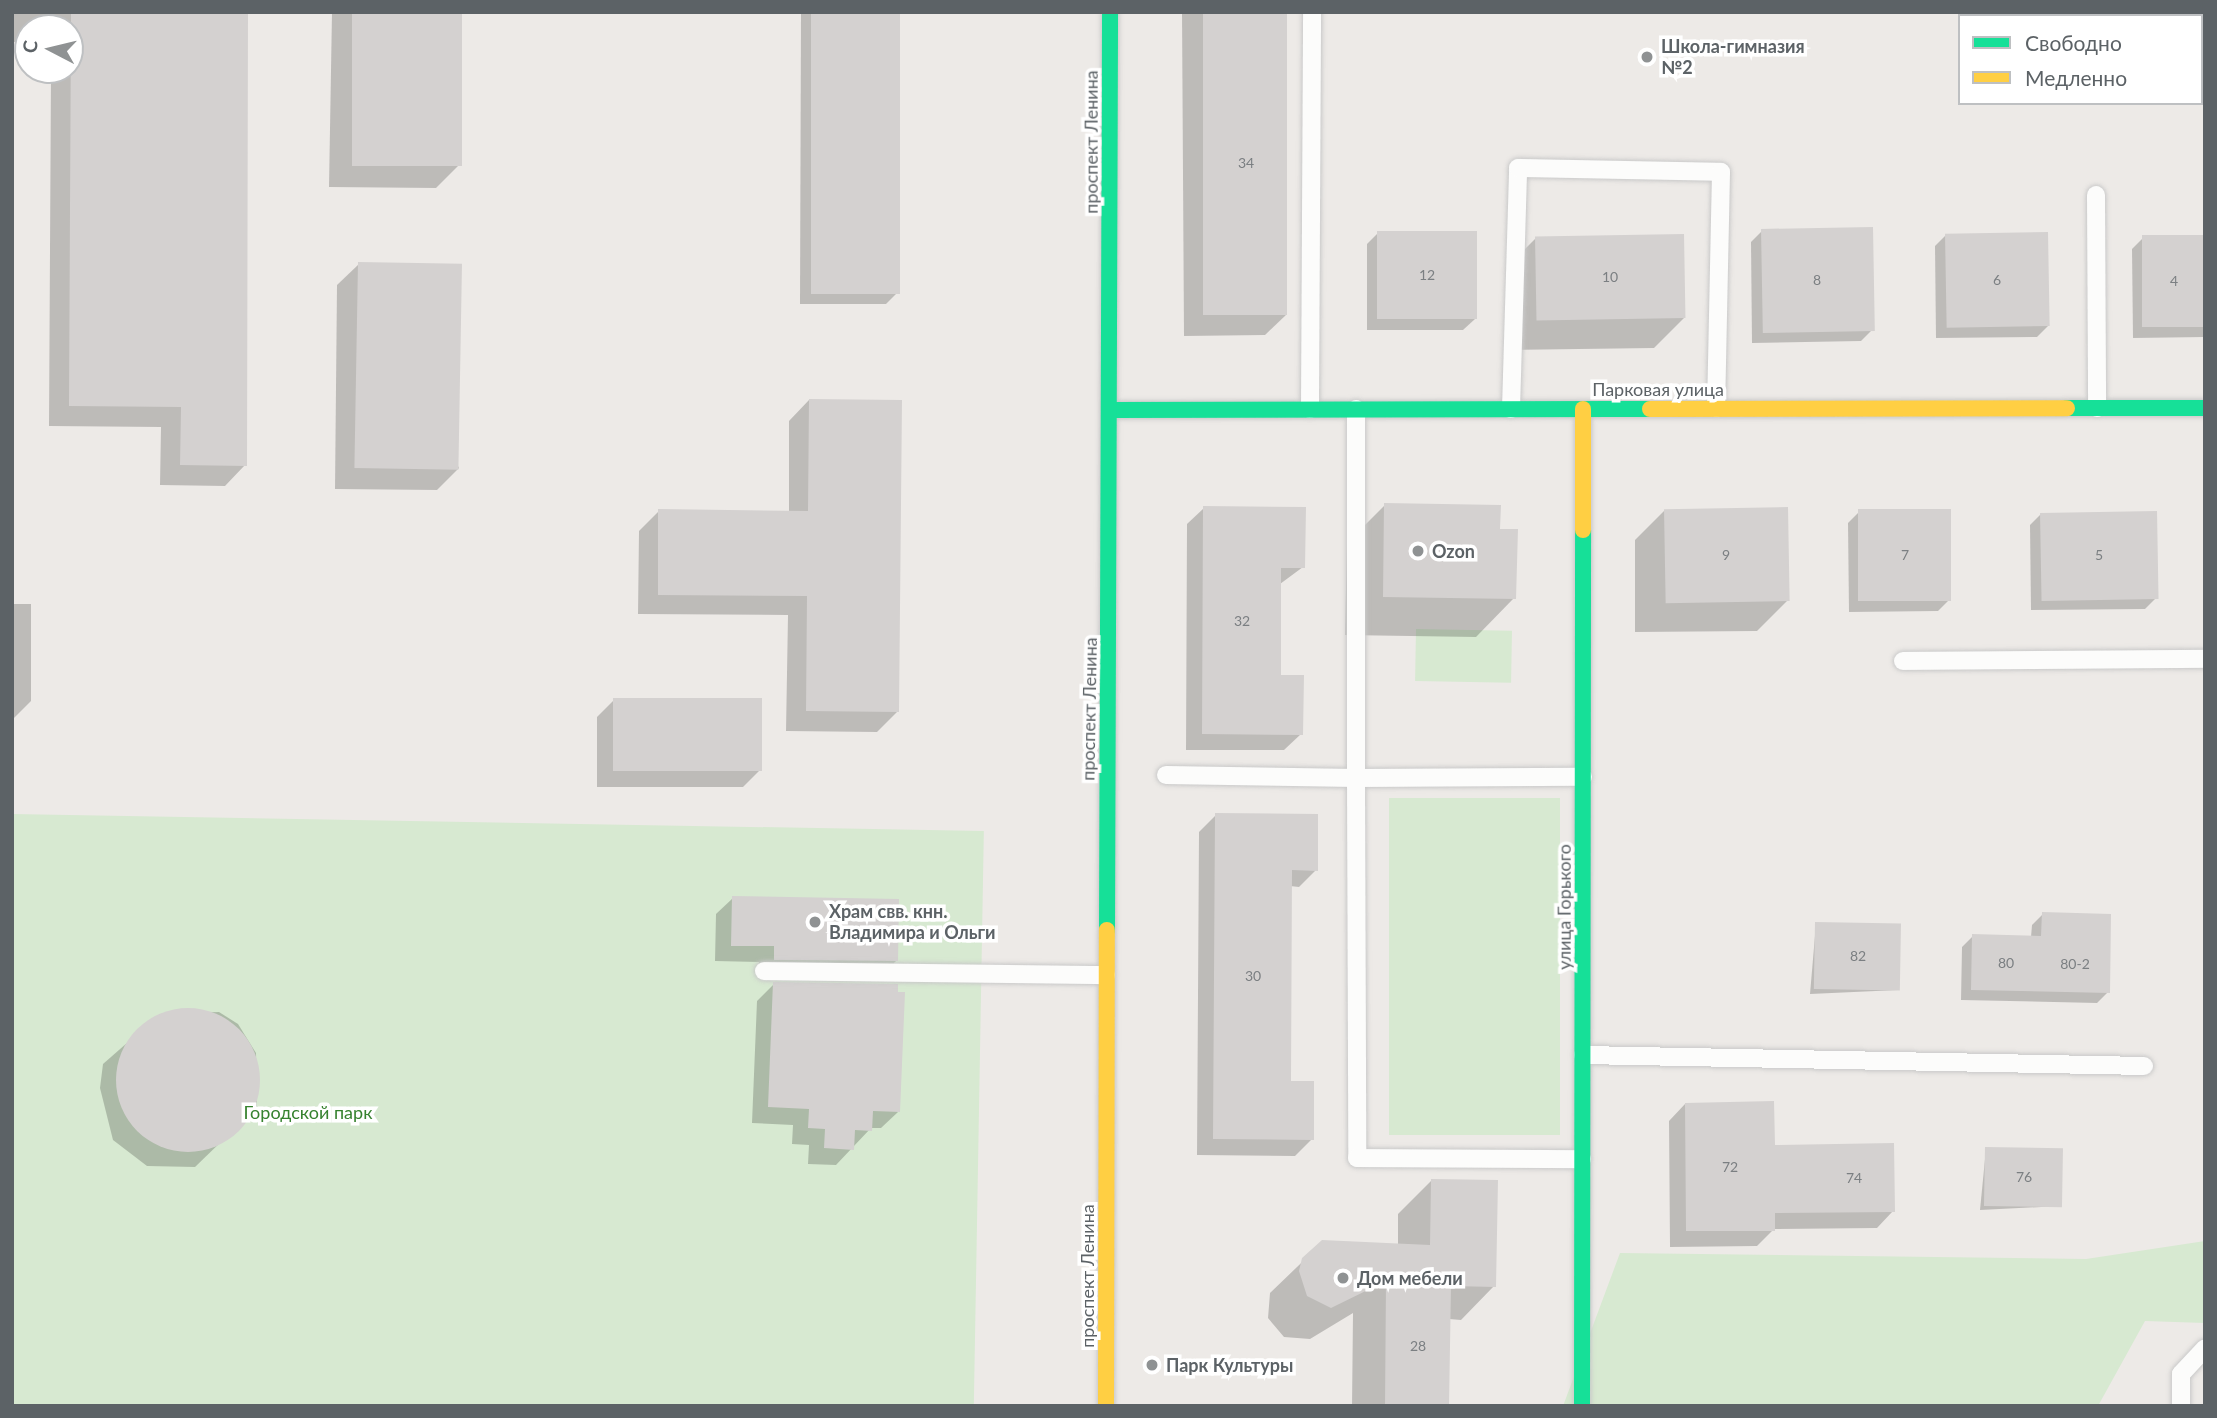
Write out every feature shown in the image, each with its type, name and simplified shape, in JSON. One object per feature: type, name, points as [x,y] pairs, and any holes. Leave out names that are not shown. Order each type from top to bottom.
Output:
[{"type":"street","name":"проспект Ленина","points":[[1106,1406],[1106,975],[1111,410],[1110,12]]},
{"type":"street","name":"Парковая улица","points":[[1111,410],[2205,408]]},
{"type":"street","name":"улица Горького","points":[[1582,1406],[1583,409]]},
{"type":"lane","points":[[1310,409],[1312,12]]},
{"type":"lane","points":[[1511,409],[1518,168],[1721,172],[1716,408]]},
{"type":"lane","points":[[2096,195],[2097,408]]},
{"type":"lane","points":[[1356,409],[1357,1158],[1582,1159]]},
{"type":"lane","points":[[1903,661],[2205,659]]},
{"type":"lane","points":[[1166,775],[1583,778]]},
{"type":"lane","points":[[764,971],[1106,975]]},
{"type":"lane","points":[[1583,1055],[2144,1066]]},
{"type":"lane","points":[[2181,1406],[2181,1374],[2205,1348]]},
{"type":"green space","points":[[1416,629],[1512,631],[1511,683],[1415,681]]},
{"type":"green space","points":[[1389,798],[1560,798],[1560,1135],[1389,1135]]},
{"type":"green space","name":"Городской парк","points":[[12,814],[984,831],[974,1406],[12,1406]]},
{"type":"green space","points":[[2205,1241],[2205,1323],[2145,1321],[2098,1406],[1563,1406],[1620,1253],[2086,1259]]},
{"type":"building","points":[[248,12],[247,466],[180,465],[181,407],[69,406],[71,84],[84,84],[84,14],[71,14]]},
{"type":"building","points":[[352,12],[462,12],[462,166],[352,166]]},
{"type":"building","points":[[811,12],[900,12],[900,294],[811,294]]},
{"type":"building","points":[[1203,12],[1287,12],[1287,315],[1203,315]]},
{"type":"building","points":[[1873,227],[1875,331],[1763,333],[1761,229]]},
{"type":"building","points":[[1377,231],[1477,231],[1477,319],[1377,319]]},
{"type":"building","points":[[2048,232],[2050,326],[1947,328],[1945,234]]},
{"type":"building","points":[[1684,234],[1685,318],[1536,321],[1535,237]]},
{"type":"building","points":[[2142,235],[2205,235],[2205,327],[2142,327]]},
{"type":"building","points":[[358,262],[462,264],[458,470],[354,468]]},
{"type":"building","points":[[809,399],[902,400],[899,712],[806,711],[807,596],[658,595],[658,509],[808,511]]},
{"type":"building","points":[[1384,503],[1501,505],[1500,529],[1518,529],[1516,599],[1383,597]]},
{"type":"building","points":[[1203,506],[1306,507],[1305,568],[1281,568],[1281,675],[1304,675],[1303,735],[1202,734]]},
{"type":"building","points":[[1788,507],[1790,601],[1666,603],[1664,509]]},
{"type":"building","points":[[1858,509],[1951,509],[1951,601],[1858,601]]},
{"type":"building","points":[[2157,511],[2159,599],[2042,601],[2040,513]]},
{"type":"building","points":[[613,698],[762,698],[762,771],[613,771]]},
{"type":"building","points":[[1215,813],[1318,814],[1318,871],[1292,870],[1291,1081],[1314,1081],[1314,1140],[1213,1139]]},
{"type":"building","name":"Храм свв. кнн. Владимира и Ольги","points":[[732,896],[899,899],[898,961],[774,960],[774,946],[731,946]]},
{"type":"building","points":[[2042,912],[2111,914],[2110,993],[1971,990],[1972,934],[2041,936]]},
{"type":"building","points":[[1815,922],[1901,924],[1900,990],[1814,989]]},
{"type":"building","points":[[773,982],[898,984],[898,992],[905,992],[900,1112],[873,1111],[872,1131],[855,1130],[854,1150],[824,1148],[825,1129],[808,1128],[809,1109],[768,1107]]},
{"type":"building","points":[[188,1008],[216,1013],[239,1029],[255,1052],[260,1080],[255,1108],[239,1131],[216,1147],[188,1152],[160,1147],[137,1131],[121,1108],[116,1080],[121,1052],[137,1029],[160,1013]]},
{"type":"building","points":[[1774,1101],[1775,1145],[1894,1143],[1895,1212],[1775,1213],[1775,1231],[1686,1231],[1685,1103]]},
{"type":"building","points":[[1985,1147],[2063,1148],[2062,1207],[1984,1206]]},
{"type":"building","points":[[1431,1179],[1498,1180],[1496,1287],[1451,1286],[1449,1406],[1385,1406],[1386,1281],[1331,1308],[1307,1296],[1299,1271],[1302,1258],[1322,1240],[1430,1245]]},
{"type":"traffic: fast","points":[[1107,930],[1110,12]]},
{"type":"traffic: fast","points":[[2067,408],[2205,408]]},
{"type":"traffic: fast","points":[[1111,410],[1650,409]]},
{"type":"traffic: fast","points":[[1582,1406],[1583,530]]},
{"type":"traffic: slow","points":[[1650,409],[2067,408]]},
{"type":"traffic: slow","points":[[1583,409],[1583,530]]},
{"type":"traffic: slow","points":[[1106,1406],[1107,930]]},
{"type":"place","name":"Школа-гимназия №2","points":[[1647,57]]},
{"type":"place","name":"Ozon","points":[[1418,551]]},
{"type":"place","name":"Храм свв. кнн. Владимира и Ольги","points":[[815,922]]},
{"type":"place","name":"Дом мебели","points":[[1343,1278]]},
{"type":"place","name":"Парк Культуры","points":[[1152,1365]]}]
